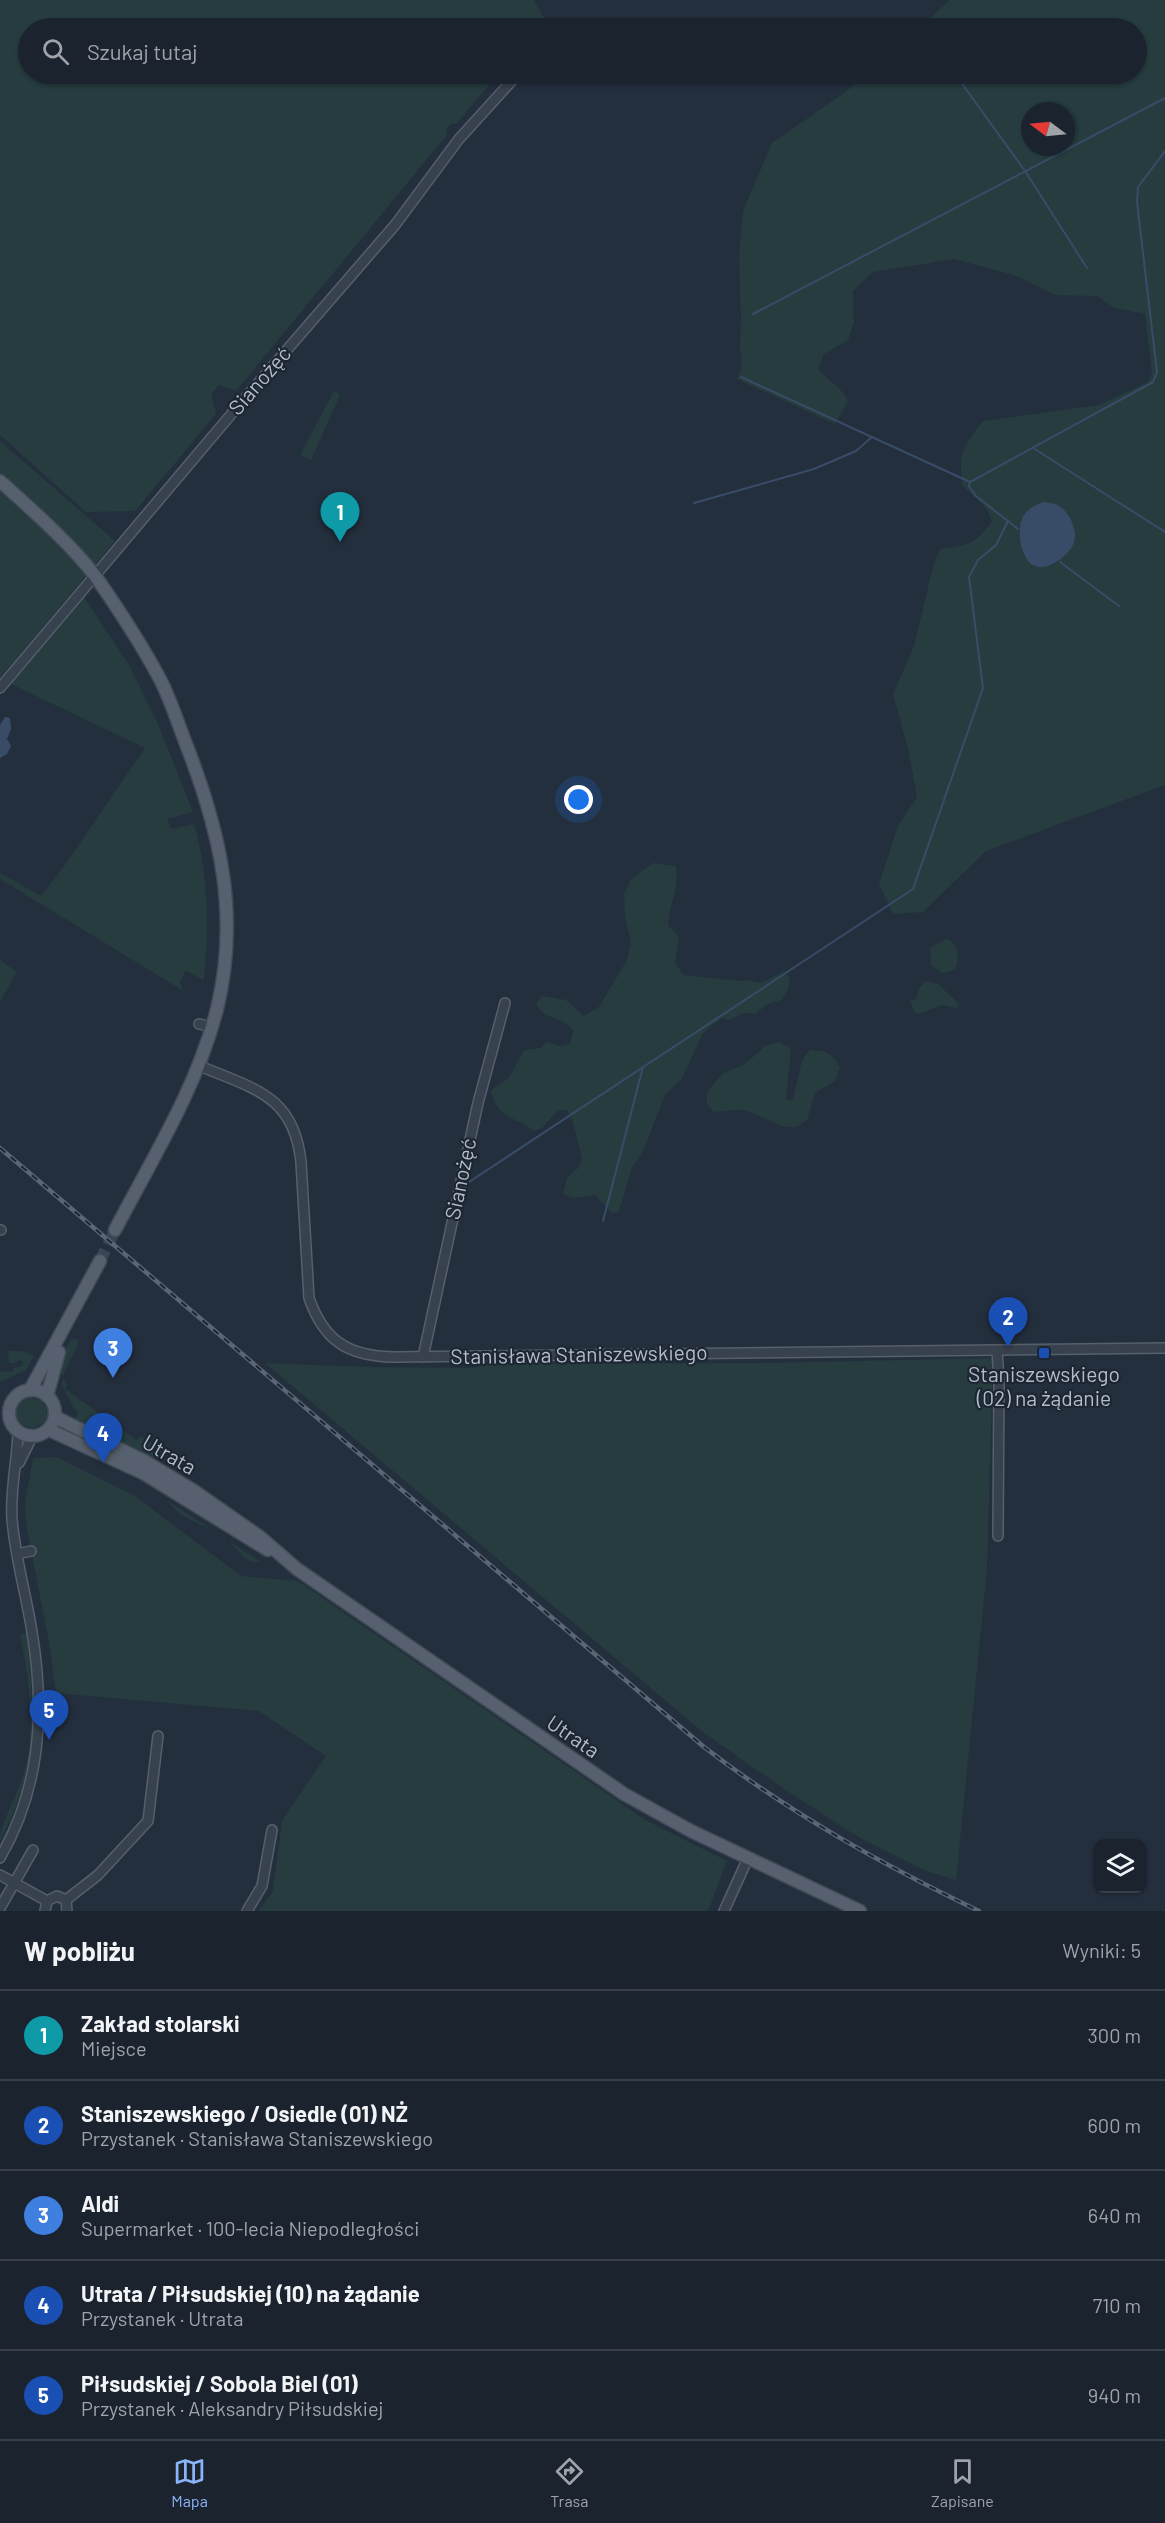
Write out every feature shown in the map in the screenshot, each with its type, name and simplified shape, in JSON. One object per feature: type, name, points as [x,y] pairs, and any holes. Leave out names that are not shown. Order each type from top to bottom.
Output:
[{"type":"main road","points":[[0,481],[52,530],[94,575],[138,640],[161,682],[201,782],[213,820],[223,870],[228,935],[221,987],[212,1027],[200,1065],[115,1230]]},
{"type":"main road","points":[[30,1390],[100,1261]]},
{"type":"main road","points":[[47,1396],[55,1364],[76,1306]]},
{"type":"main road","points":[[30,1390],[47,1396],[54,1404],[55,1417],[49,1430],[32,1437],[18,1433],[4,1411],[14,1398],[30,1390]]},
{"type":"main road","points":[[0,1395],[14,1398]]},
{"type":"main road","name":"Utrata","points":[[55,1417],[144,1461],[194,1491],[260,1537],[285,1560]]},
{"type":"main road","name":"Utrata","points":[[49,1430],[142,1473],[242,1536],[285,1560],[606,1783],[673,1822],[860,1911]]},
{"type":"street","name":"Sianożęć","points":[[0,688],[94,575],[395,225],[459,140],[509,84]]},
{"type":"street","name":"Sianożęć","points":[[423,1357],[478,1103],[505,1003]]},
{"type":"street","points":[[199,1024],[212,1027]]},
{"type":"street","name":"Stanisława Staniszewskiego","points":[[200,1065],[256,1090],[276,1102],[292,1123],[299,1141],[309,1298],[315,1317],[326,1332],[341,1344],[361,1353],[386,1357],[423,1357],[1165,1348]]},
{"type":"street","points":[[997,1350],[999,1381],[998,1536]]},
{"type":"street","points":[[0,1858],[19,1818],[33,1774],[39,1738],[40,1706],[34,1643],[17,1554],[11,1506],[18,1433]]},
{"type":"street","points":[[16,1471],[32,1437]]},
{"type":"street","points":[[17,1554],[31,1551]]},
{"type":"street","points":[[40,1706],[57,1705]]},
{"type":"street","points":[[66,1900],[98,1875],[148,1821],[158,1736]]},
{"type":"street","points":[[247,1911],[262,1886],[272,1830]]},
{"type":"street","points":[[0,1908],[33,1850]]},
{"type":"street","points":[[724,1911],[748,1858]]},
{"type":"street","points":[[0,1875],[46,1906],[54,1896],[66,1900]]},
{"type":"street","points":[[66,1900],[67,1911]]},
{"type":"green space","points":[[0,0],[534,0],[544,18],[18,18],[18,84],[490,84],[456,124],[451,124],[446,129],[446,136],[236,391],[219,385],[211,394],[216,414],[135,511],[86,512],[0,435]]},
{"type":"green space","points":[[950,0],[1165,0],[1165,785],[986,851],[923,912],[893,914],[879,884],[898,826],[917,797],[909,753],[893,694],[914,646],[935,559],[941,549],[965,545],[976,539],[992,521],[986,508],[962,485],[961,464],[966,444],[983,421],[1099,405],[1148,382],[1152,373],[1145,314],[1115,308],[1097,296],[1055,295],[1014,275],[954,259],[873,272],[853,291],[854,322],[848,340],[824,354],[818,369],[848,401],[835,424],[737,379],[742,366],[739,257],[743,211],[772,143],[855,84],[1147,84],[1147,18],[930,18]]},
{"type":"green space","points":[[334,391],[340,395],[311,460],[300,455]]},
{"type":"green space","points":[[0,441],[115,541],[0,678]]},
{"type":"green space","points":[[84,597],[129,665],[158,724],[193,812],[167,819],[171,829],[194,824],[203,863],[207,902],[204,980],[186,971],[180,981],[182,990],[0,879],[0,873],[41,896],[65,865],[145,748],[9,683]]},
{"type":"green space","points":[[653,863],[676,866],[677,881],[668,925],[679,937],[675,962],[683,975],[762,983],[784,971],[790,979],[788,989],[781,1000],[768,1004],[755,1014],[744,1013],[729,1020],[722,1018],[703,1033],[682,1078],[665,1095],[644,1149],[632,1168],[619,1211],[612,1213],[595,1195],[573,1198],[563,1194],[567,1178],[578,1168],[582,1159],[573,1122],[567,1110],[558,1110],[542,1128],[534,1131],[502,1112],[491,1092],[510,1076],[525,1050],[541,1048],[546,1042],[560,1046],[570,1044],[573,1031],[563,1022],[543,1013],[536,1004],[542,996],[566,1000],[584,1016],[599,1007],[627,960],[631,942],[625,917],[624,894],[631,879]]},
{"type":"green space","points":[[947,939],[957,949],[957,961],[955,970],[942,973],[931,965],[930,947]]},
{"type":"green space","points":[[0,960],[17,972],[0,1002]]},
{"type":"green space","points":[[926,981],[938,984],[959,1004],[957,1008],[942,1005],[918,1014],[914,1012],[910,1000],[916,999],[919,989]]},
{"type":"green space","points":[[780,1042],[791,1049],[786,1100],[793,1100],[802,1060],[810,1050],[828,1053],[840,1068],[835,1081],[815,1093],[807,1120],[797,1126],[788,1127],[748,1111],[713,1111],[707,1103],[707,1092],[723,1073],[745,1064],[765,1046]]},
{"type":"green space","points":[[73,1339],[77,1339],[78,1343],[63,1376],[59,1373],[62,1359],[67,1346]]},
{"type":"green space","points":[[8,1351],[22,1351],[34,1356],[26,1370],[0,1382],[0,1371],[13,1372],[13,1368],[20,1367],[24,1362],[19,1360],[9,1363]]},
{"type":"green space","points":[[993,1358],[987,1569],[956,1880],[926,1871],[860,1838],[784,1789],[703,1732],[265,1363],[473,1368],[487,1364],[765,1363]]},
{"type":"green space","points":[[64,1379],[67,1384],[65,1389],[137,1440],[141,1436],[162,1448],[164,1453],[162,1456],[150,1459],[73,1422],[79,1413],[73,1407],[61,1383]]},
{"type":"green space","points":[[26,1397],[41,1400],[46,1408],[48,1421],[33,1428],[19,1424],[12,1409]]},
{"type":"green space","points":[[56,1457],[135,1496],[241,1576],[298,1581],[647,1821],[727,1861],[708,1911],[259,1911],[273,1891],[282,1820],[326,1756],[259,1711],[56,1693],[49,1642],[27,1530],[25,1504],[33,1458]]},
{"type":"green space","points":[[168,1501],[214,1531],[181,1514]]},
{"type":"green space","points":[[227,1540],[261,1562],[249,1560]]},
{"type":"green space","points":[[27,1633],[32,1691],[32,1740],[22,1787],[0,1841],[3,1826],[22,1780],[28,1755],[30,1703],[20,1635]]},
{"type":"water","points":[[1044,502],[1058,505],[1066,512],[1074,528],[1075,540],[1070,550],[1061,559],[1049,566],[1037,567],[1029,562],[1025,555],[1021,544],[1020,529],[1026,512]]},
{"type":"water","points":[[5,717],[10,718],[11,729],[7,739],[11,746],[7,754],[0,758],[0,725]]},
{"type":"waterway","points":[[962,84],[1025,171],[1087,268]]},
{"type":"waterway","points":[[753,314],[1165,98]]},
{"type":"waterway","points":[[1018,529],[976,496],[969,486],[970,482],[1153,382],[1157,372],[1137,202],[1138,187],[1165,151]]},
{"type":"waterway","points":[[741,377],[970,482]]},
{"type":"waterway","points":[[694,503],[814,469],[856,451],[872,437]]},
{"type":"waterway","points":[[1033,448],[1165,532]]},
{"type":"waterway","points":[[466,1184],[913,889],[983,688],[969,577],[978,560],[996,545],[1008,521]]},
{"type":"waterway","points":[[1060,562],[1119,606]]},
{"type":"waterway","points":[[603,1221],[643,1067]]},
{"type":"tunnel","points":[[100,1261],[115,1230]]},
{"type":"railway","points":[[0,1148],[704,1747],[803,1816],[907,1875],[979,1911]]},
{"type":"place","name":"Zakład stolarski","points":[[340,542]]},
{"type":"place","name":"Staniszewskiego / Osiedle (01) NŻ","points":[[1008,1347]]},
{"type":"place","name":"Staniszewskiego (02) na żądanie","points":[[1044,1353]]},
{"type":"place","name":"Aldi","points":[[113,1378]]},
{"type":"place","name":"Utrata / Piłsudskiej (10) na żądanie","points":[[103,1463]]},
{"type":"place","name":"Piłsudskiej / Sobola Biel (01)","points":[[49,1740]]}]
